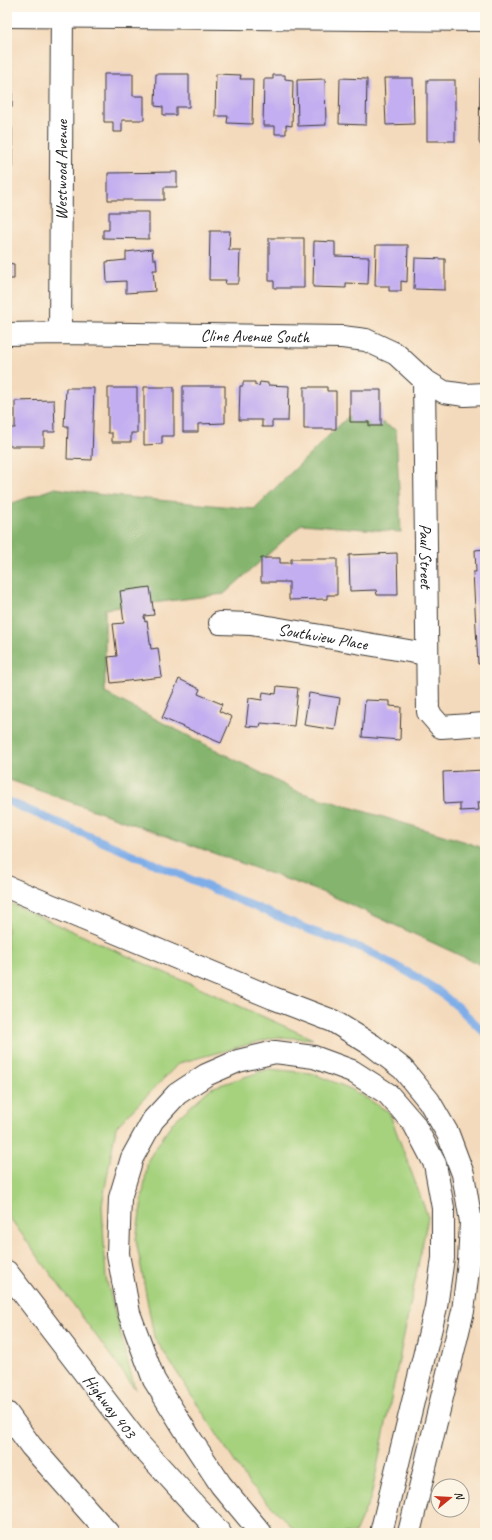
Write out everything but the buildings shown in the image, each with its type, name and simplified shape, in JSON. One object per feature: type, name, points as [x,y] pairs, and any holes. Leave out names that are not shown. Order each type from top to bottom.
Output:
[{"type":"main road","points":[[7,16],[62,12],[485,20]]},
{"type":"main road","name":"Westwood Avenue","points":[[60,333],[62,12]]},
{"type":"main road","name":"Cline Avenue South","points":[[7,334],[60,333],[342,337],[360,339],[366,340],[396,354],[424,380],[444,392],[465,395],[485,394]]},
{"type":"main road","name":"Paul Street","points":[[424,380],[426,654],[428,712],[441,727],[485,724]]},
{"type":"main road","name":"Southview Place","points":[[220,623],[251,624],[426,654]]},
{"type":"main road","points":[[7,888],[273,998],[333,1021],[372,1045],[403,1070],[428,1101],[448,1134],[463,1174],[471,1222],[469,1262],[463,1311],[409,1533]]},
{"type":"main road","points":[[261,1533],[220,1485],[154,1380],[129,1314],[118,1254],[120,1198],[132,1158],[153,1120],[177,1094],[206,1075],[238,1061],[275,1052],[314,1057],[352,1071],[388,1094],[414,1124],[435,1164],[443,1208],[443,1258],[436,1307],[381,1533]]},
{"type":"main road","name":"Highway 403","points":[[7,1272],[139,1444],[220,1533]]},
{"type":"main road","points":[[7,1413],[30,1446],[108,1533]]},
{"type":"green space","points":[[356,409],[396,430],[401,532],[302,524],[224,594],[105,609],[105,693],[296,791],[485,849],[485,967],[330,895],[7,779],[7,505],[55,488],[104,495],[254,509]]},
{"type":"green space","points":[[7,902],[313,1039],[276,1037],[179,1063],[116,1127],[102,1205],[106,1278],[135,1389],[7,1214]]},
{"type":"green space","points":[[269,1069],[311,1073],[351,1089],[389,1112],[428,1217],[371,1497],[355,1533],[298,1533],[249,1484],[154,1337],[136,1240],[148,1160],[172,1123],[211,1088]]},
{"type":"waterway","points":[[7,801],[312,931],[364,949],[411,974],[437,990],[459,1008],[485,1033]]}]
